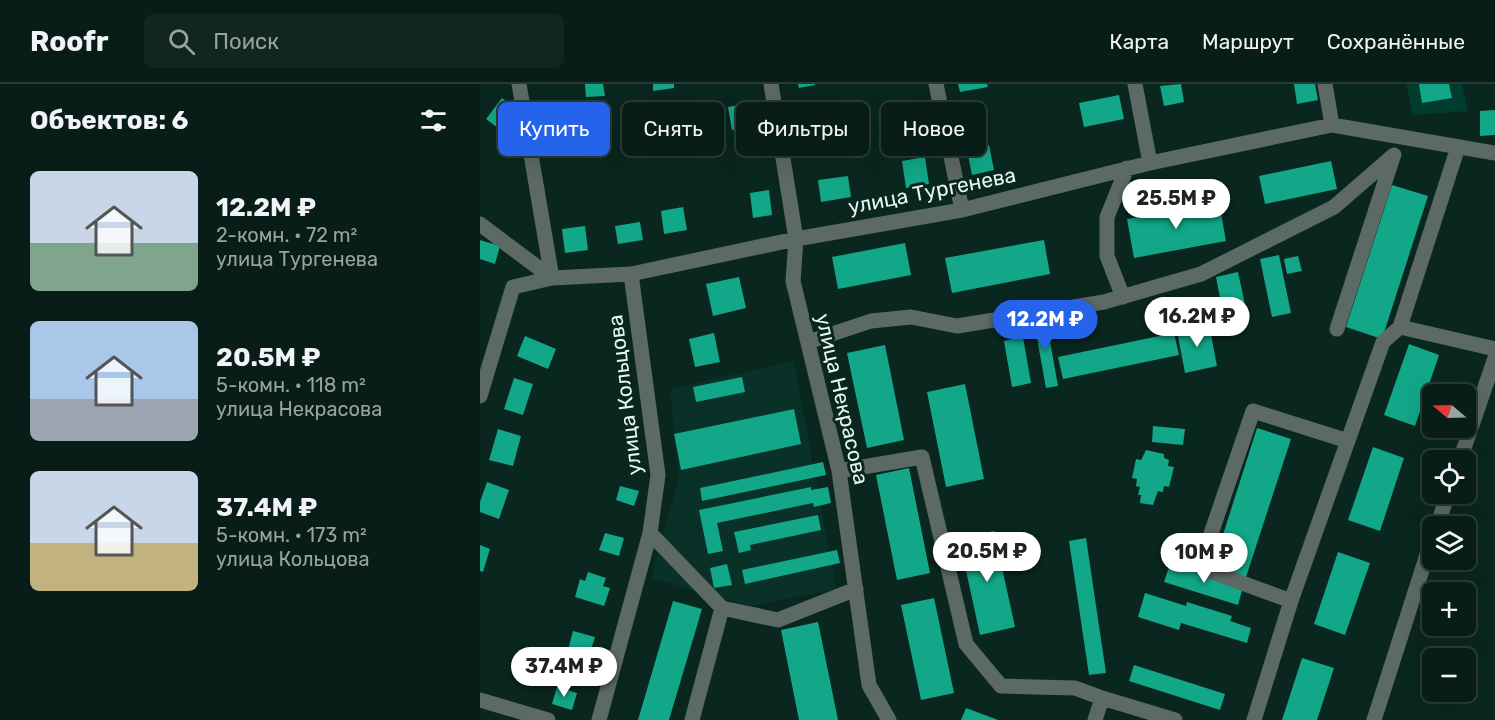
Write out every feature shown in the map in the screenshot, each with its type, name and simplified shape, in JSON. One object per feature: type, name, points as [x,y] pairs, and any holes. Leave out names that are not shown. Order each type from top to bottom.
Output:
[{"type":"street","points":[[519,84],[552,278]]},
{"type":"street","name":"улица Некрасова","points":[[771,84],[796,239],[793,281],[840,471],[869,686],[889,720]]},
{"type":"street","points":[[936,84],[962,210]]},
{"type":"street","points":[[1135,84],[1150,163]]},
{"type":"street","points":[[1325,84],[1332,125]]},
{"type":"street","name":"улица Тургенева","points":[[480,396],[513,287],[552,278],[631,274],[796,239],[962,210],[1127,168],[1332,125],[1495,153]]},
{"type":"street","points":[[1337,328],[1399,137]]},
{"type":"street","points":[[1254,720],[1291,601],[1383,342],[1400,327],[1458,147]]},
{"type":"street","points":[[808,342],[871,321],[911,317],[957,326],[1104,302],[1201,274],[1334,207],[1394,155]]},
{"type":"street","points":[[1123,297],[1107,255],[1107,216],[1127,168]]},
{"type":"street","points":[[480,224],[552,278]]},
{"type":"street","name":"улица Кольцова","points":[[599,720],[650,533],[658,475],[631,274]]},
{"type":"street","points":[[1400,327],[1495,349]]},
{"type":"street","points":[[1463,450],[1495,358]]},
{"type":"street","points":[[1291,601],[1212,572],[1203,557],[1254,411],[1348,441]]},
{"type":"street","points":[[840,471],[922,457],[966,644],[1001,686],[1075,688],[1175,720]]},
{"type":"street","points":[[650,533],[722,608],[778,620],[856,589]]},
{"type":"street","points":[[1374,720],[1422,570]]},
{"type":"street","points":[[692,720],[722,608]]},
{"type":"street","points":[[1095,720],[1102,698]]},
{"type":"street","points":[[480,700],[548,720]]},
{"type":"shaded area","points":[[1406,84],[1462,84],[1468,111],[1413,115]]},
{"type":"shaded area","points":[[794,361],[836,589],[750,606],[651,578],[679,478],[670,389]]},
{"type":"building","points":[[585,84],[603,84],[605,96],[586,97]]},
{"type":"building","points":[[653,84],[674,84],[674,88],[653,91]]},
{"type":"building","points":[[798,84],[815,84],[815,85],[799,88]]},
{"type":"building","points":[[958,84],[987,84],[988,87],[960,92]]},
{"type":"building","points":[[1181,84],[1184,102],[1164,106],[1160,86]]},
{"type":"building","points":[[1294,84],[1315,84],[1318,100],[1297,104]]},
{"type":"building","points":[[1419,84],[1449,84],[1452,98],[1422,103]]},
{"type":"building","points":[[1119,95],[1124,119],[1084,127],[1079,103]]},
{"type":"building","points":[[498,103],[498,128],[486,119]]},
{"type":"building","points":[[736,106],[736,129],[732,130],[728,107]]},
{"type":"building","points":[[1495,110],[1495,135],[1480,136],[1480,111]]},
{"type":"building","points":[[989,145],[994,170],[972,175],[968,156],[986,156],[986,146]]},
{"type":"building","points":[[925,157],[929,184],[906,188],[902,161]]},
{"type":"building","points":[[1331,161],[1337,189],[1265,204],[1259,176]]},
{"type":"building","points":[[848,176],[851,197],[821,202],[818,180]]},
{"type":"building","points":[[1392,185],[1428,196],[1382,339],[1346,327]]},
{"type":"building","points":[[769,190],[772,215],[753,218],[750,193]]},
{"type":"building","points":[[1219,202],[1226,241],[1134,258],[1127,219]]},
{"type":"building","points":[[683,207],[687,230],[664,234],[661,211]]},
{"type":"building","points":[[640,222],[643,240],[618,244],[615,226]]},
{"type":"building","points":[[585,226],[588,250],[565,253],[562,229]]},
{"type":"building","points":[[480,240],[500,246],[495,264],[480,259]]},
{"type":"building","points":[[1044,240],[1050,274],[952,293],[945,258]]},
{"type":"building","points":[[905,243],[911,275],[838,289],[832,257]]},
{"type":"building","points":[[1279,255],[1291,313],[1272,317],[1260,259]]},
{"type":"building","points":[[1298,256],[1302,271],[1287,274],[1284,259]]},
{"type":"building","points":[[1238,272],[1247,314],[1224,319],[1216,277]]},
{"type":"building","points":[[739,277],[746,308],[713,316],[706,284]]},
{"type":"building","points":[[1045,313],[1058,386],[1046,388],[1033,316]]},
{"type":"building","points":[[1209,324],[1217,366],[1185,373],[1177,331]]},
{"type":"building","points":[[714,333],[720,362],[695,367],[689,339]]},
{"type":"building","points":[[1174,333],[1179,355],[1063,379],[1058,357]]},
{"type":"building","points":[[525,336],[556,349],[548,369],[517,356]]},
{"type":"building","points":[[1023,337],[1031,383],[1012,387],[1004,341]]},
{"type":"building","points":[[1409,344],[1439,355],[1429,384],[1422,384],[1422,405],[1415,426],[1384,415]]},
{"type":"building","points":[[885,345],[904,440],[867,448],[847,353]]},
{"type":"building","points":[[742,377],[745,392],[696,402],[693,387]]},
{"type":"building","points":[[514,378],[533,384],[523,415],[504,409]]},
{"type":"building","points":[[965,384],[984,479],[946,487],[927,392]]},
{"type":"building","points":[[794,409],[801,444],[681,470],[674,434]]},
{"type":"building","points":[[1153,426],[1185,429],[1183,445],[1152,442]]},
{"type":"building","points":[[1257,428],[1291,439],[1246,577],[1213,566]]},
{"type":"building","points":[[498,429],[521,436],[513,466],[489,460]]},
{"type":"building","points":[[1373,447],[1404,458],[1380,531],[1348,520]]},
{"type":"building","points":[[1146,450],[1164,454],[1164,458],[1169,460],[1168,466],[1174,467],[1169,487],[1164,486],[1163,492],[1158,491],[1153,505],[1140,503],[1141,495],[1138,495],[1140,487],[1136,486],[1137,479],[1132,478],[1136,459],[1141,460]]},
{"type":"building","points":[[823,462],[826,475],[702,501],[700,488]]},
{"type":"building","points":[[909,468],[930,573],[897,580],[876,475]]},
{"type":"building","points":[[487,482],[509,490],[499,519],[480,512],[480,502]]},
{"type":"building","points":[[620,486],[639,491],[634,506],[616,500]]},
{"type":"building","points":[[811,487],[811,490],[828,487],[831,503],[814,507],[813,503],[717,523],[723,551],[708,554],[699,510]]},
{"type":"building","points":[[818,515],[821,530],[750,545],[751,550],[739,553],[734,532]]},
{"type":"building","points":[[994,531],[1015,627],[980,635],[959,538]]},
{"type":"building","points":[[605,533],[624,538],[619,556],[599,550]]},
{"type":"building","points":[[1086,538],[1106,673],[1089,675],[1069,541]]},
{"type":"building","points":[[480,545],[490,549],[483,572],[480,571]]},
{"type":"building","points":[[837,550],[840,563],[745,584],[742,570]]},
{"type":"building","points":[[1338,552],[1370,563],[1345,635],[1314,624]]},
{"type":"building","points":[[727,564],[732,585],[714,588],[710,568]]},
{"type":"building","points":[[1170,564],[1243,587],[1238,605],[1164,582]]},
{"type":"building","points":[[588,572],[606,578],[603,586],[610,588],[604,606],[575,597],[580,579],[585,581]]},
{"type":"building","points":[[1145,593],[1186,606],[1187,602],[1232,616],[1230,621],[1251,628],[1247,643],[1181,623],[1179,630],[1138,617]]},
{"type":"building","points":[[934,598],[954,693],[921,700],[901,605]]},
{"type":"building","points":[[673,601],[702,609],[669,720],[638,720]]},
{"type":"building","points":[[818,622],[838,720],[799,720],[781,630]]},
{"type":"building","points":[[573,631],[595,637],[589,656],[568,650]]},
{"type":"building","points":[[1302,658],[1334,668],[1317,720],[1282,720]]},
{"type":"building","points":[[1134,665],[1225,694],[1220,710],[1129,681]]},
{"type":"building","points":[[570,667],[584,671],[581,681],[567,677]]},
{"type":"building","points":[[557,687],[577,693],[572,710],[552,704]]},
{"type":"building","points":[[966,708],[998,720],[961,720]]}]
